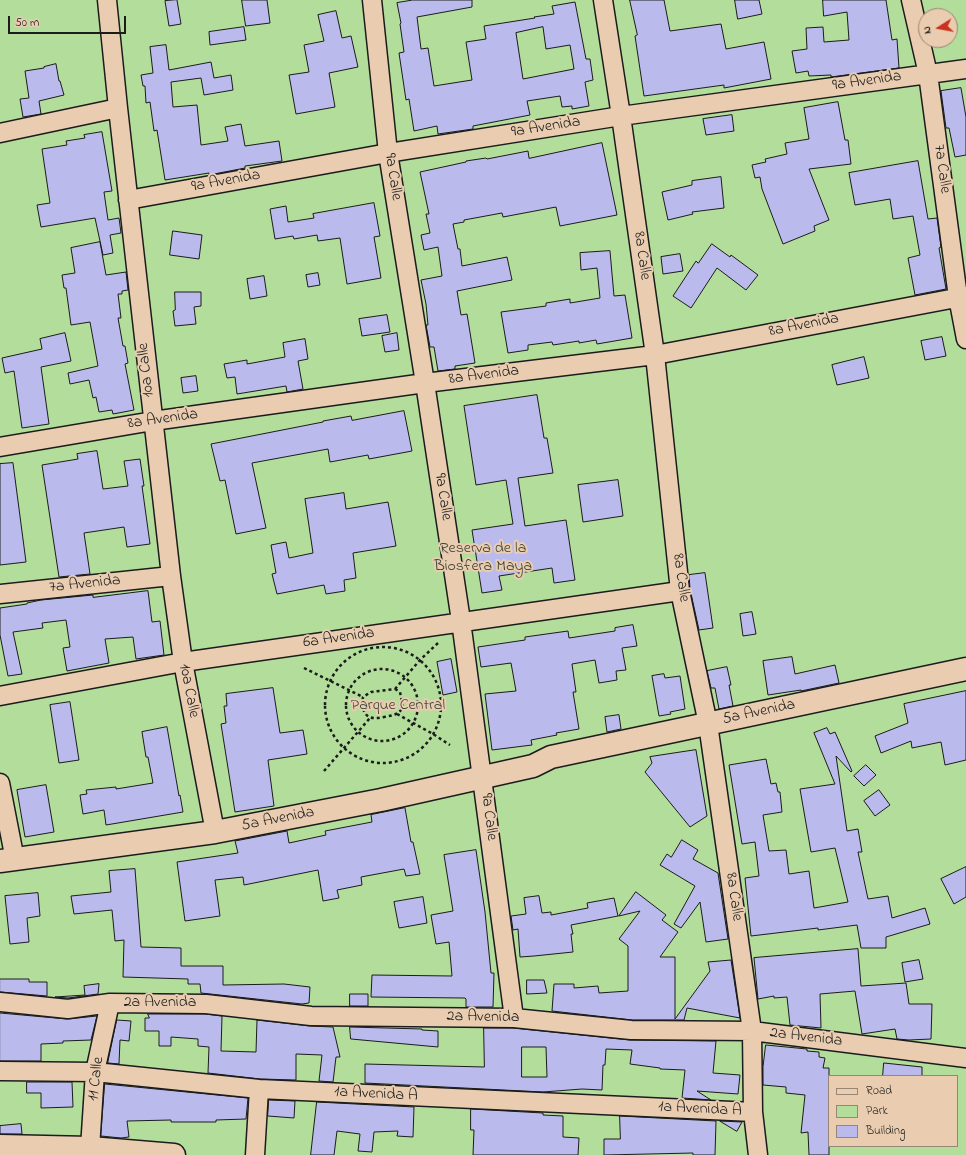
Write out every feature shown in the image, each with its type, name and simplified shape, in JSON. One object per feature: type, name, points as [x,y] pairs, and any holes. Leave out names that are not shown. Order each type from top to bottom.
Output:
[{"type":"street","name":"10a Calle","points":[[107,0],[128,200],[171,576],[183,662],[214,826]]},
{"type":"street","name":"9a Calle","points":[[372,0],[388,153],[461,621],[514,1018]]},
{"type":"street","name":"8a Calle","points":[[603,0],[655,355],[680,591],[708,724],[752,1031],[753,1112],[758,1155]]},
{"type":"street","name":"7a Calle","points":[[912,0],[928,74],[962,296],[966,339]]},
{"type":"street","name":"9a Avenida","points":[[128,200],[388,153],[621,116],[966,69]]},
{"type":"street","points":[[0,133],[118,108]]},
{"type":"street","name":"8a Avenida","points":[[0,446],[153,421],[425,383],[655,355],[962,296]]},
{"type":"street","name":"7a Avenida","points":[[0,594],[171,576]]},
{"type":"street","name":"6a Avenida","points":[[0,696],[183,662],[461,621],[680,591]]},
{"type":"street","name":"5a Avenida","points":[[7,853],[214,826],[381,800],[482,772],[534,766],[551,757],[966,669]]},
{"type":"street","points":[[0,783],[7,853]]},
{"type":"street","name":"2a Avenida","points":[[0,1002],[68,1008],[110,1003],[206,1004],[311,1016],[514,1018],[630,1030],[752,1031],[966,1058]]},
{"type":"street","name":"11 Calle","points":[[92,1152],[96,1072],[110,1003]]},
{"type":"street","name":"1a Avenida A","points":[[0,1071],[96,1072],[259,1089],[753,1112]]},
{"type":"street","points":[[255,1155],[259,1089]]},
{"type":"street","points":[[0,1146],[92,1152],[174,1155]]},
{"type":"path","points":[[394,689],[438,642]]},
{"type":"path","points":[[378,647],[393,647],[407,652],[420,660],[431,672],[438,686],[441,702],[439,719],[434,734],[424,746],[413,755],[399,761],[385,763],[370,761],[356,756],[344,748],[334,736],[328,723],[325,709],[326,694],[330,680],[338,667],[350,657],[363,650],[378,647]]},
{"type":"path","points":[[304,668],[363,697]]},
{"type":"path","points":[[385,669],[395,672],[404,677],[412,685],[418,704],[417,714],[413,723],[398,738],[388,741],[377,741],[367,738],[358,732],[351,723],[347,712],[347,701],[350,690],[356,681],[364,674],[374,670],[385,669]]},
{"type":"path","points":[[394,689],[400,692],[403,708],[397,714],[376,719],[370,718],[363,712],[363,697],[371,692],[394,689]]},
{"type":"path","points":[[397,714],[434,734],[450,745]]},
{"type":"path","points":[[324,771],[370,718]]},
{"type":"green space","name":"Reserva de la Biosfera Maya","points":[[0,0],[966,0],[966,1155],[0,1155]]},
{"type":"building","points":[[177,0],[181,24],[169,26],[165,1]]},
{"type":"building","points":[[242,0],[267,0],[270,23],[246,26]]},
{"type":"building","points":[[413,0],[472,0],[472,7],[417,17],[421,49],[428,48],[434,86],[472,80],[466,42],[486,39],[484,26],[554,14],[552,6],[575,2],[586,59],[590,59],[593,80],[585,82],[589,106],[572,109],[572,106],[562,107],[560,96],[527,101],[530,115],[473,126],[473,129],[438,134],[437,126],[414,131],[409,99],[406,100],[399,53],[404,52],[397,3]],"holes":[[[543,27],[546,49],[570,45],[574,69],[523,79],[516,33]]]},
{"type":"building","points":[[630,0],[664,0],[670,31],[721,24],[726,49],[764,42],[771,79],[724,88],[724,85],[644,96],[635,36],[637,35]]},
{"type":"building","points":[[735,0],[759,0],[762,14],[738,19]]},
{"type":"building","points":[[823,0],[886,0],[892,40],[897,39],[899,68],[831,77],[831,75],[809,76],[808,71],[796,73],[792,51],[807,49],[806,28],[823,27],[824,42],[849,40],[847,12],[824,16]]},
{"type":"building","points":[[336,11],[342,38],[351,36],[358,67],[329,73],[335,107],[296,114],[289,75],[309,72],[304,45],[324,41],[318,15]]},
{"type":"building","points":[[244,27],[246,40],[210,45],[209,32]]},
{"type":"building","points":[[166,45],[169,70],[211,62],[214,78],[231,75],[233,90],[204,95],[201,78],[171,82],[173,107],[197,105],[201,145],[228,141],[225,127],[241,124],[245,146],[279,141],[282,161],[245,166],[245,168],[209,175],[209,173],[165,180],[157,130],[154,131],[150,102],[146,103],[145,86],[143,86],[141,75],[153,73],[150,47]]},
{"type":"building","points":[[56,64],[59,81],[64,95],[39,101],[41,114],[23,117],[20,99],[29,98],[25,71],[44,68]]},
{"type":"building","points":[[961,88],[966,117],[966,155],[955,157],[949,128],[946,128],[941,91]]},
{"type":"building","points":[[838,102],[845,140],[848,140],[851,164],[809,169],[829,220],[814,226],[815,231],[783,244],[762,189],[760,177],[755,178],[752,165],[766,162],[765,159],[787,154],[785,143],[809,139],[804,108]]},
{"type":"building","points":[[732,115],[734,131],[706,135],[703,119]]},
{"type":"building","points":[[102,132],[112,191],[104,192],[108,220],[119,218],[121,233],[110,235],[113,253],[103,255],[95,218],[41,227],[37,205],[50,203],[42,149],[67,145],[66,141],[85,138],[84,135]]},
{"type":"building","points":[[602,143],[617,215],[560,226],[556,207],[503,217],[502,213],[464,220],[464,222],[453,224],[458,249],[460,249],[462,266],[507,257],[512,280],[457,291],[461,315],[467,314],[475,363],[455,366],[455,369],[438,371],[434,347],[430,347],[426,325],[428,325],[426,304],[421,280],[442,276],[438,247],[424,250],[421,235],[430,233],[426,214],[429,214],[420,172],[466,161],[487,159],[528,151],[529,158]]},
{"type":"building","points":[[918,161],[928,219],[937,218],[941,247],[939,248],[946,289],[915,295],[908,258],[920,255],[913,216],[893,219],[890,199],[855,205],[849,173]]},
{"type":"building","points":[[721,177],[724,208],[692,212],[693,214],[668,220],[662,192],[692,185],[692,181]]},
{"type":"building","points":[[374,203],[380,236],[374,237],[381,278],[347,284],[340,238],[318,241],[317,235],[294,239],[293,236],[275,239],[270,209],[286,206],[288,222],[314,218],[313,214]]},
{"type":"building","points":[[173,231],[202,235],[199,259],[170,255]]},
{"type":"building","points":[[100,242],[106,275],[126,272],[128,290],[122,291],[122,294],[118,294],[121,318],[118,318],[128,363],[125,364],[134,410],[113,414],[112,410],[99,412],[96,397],[93,398],[89,380],[70,384],[68,373],[98,366],[90,322],[71,325],[66,288],[64,288],[62,275],[75,273],[71,248]]},
{"type":"building","points":[[712,244],[730,257],[731,255],[758,275],[746,290],[717,268],[691,308],[673,296],[696,261],[698,263]]},
{"type":"building","points":[[610,251],[614,296],[625,295],[632,338],[597,344],[596,340],[553,345],[552,342],[528,345],[528,350],[508,353],[501,312],[546,306],[546,303],[570,299],[570,303],[600,298],[597,268],[581,270],[580,253]]},
{"type":"building","points":[[680,254],[683,271],[663,274],[661,257]]},
{"type":"building","points":[[318,273],[320,285],[308,287],[306,275]]},
{"type":"building","points":[[264,276],[267,296],[250,299],[247,279]]},
{"type":"building","points":[[175,292],[201,292],[201,306],[194,307],[196,324],[175,326],[173,311],[175,310]]},
{"type":"building","points":[[387,315],[390,332],[362,336],[359,319]]},
{"type":"building","points":[[65,333],[71,361],[41,367],[49,424],[22,428],[14,371],[5,373],[2,358],[42,349],[40,339]]},
{"type":"building","points":[[397,333],[399,350],[385,352],[382,336]]},
{"type":"building","points":[[942,337],[946,356],[925,360],[921,341]]},
{"type":"building","points":[[305,339],[308,359],[298,361],[303,389],[287,392],[286,386],[237,394],[235,377],[227,378],[224,364],[247,360],[247,364],[285,357],[283,343]]},
{"type":"building","points":[[864,357],[869,378],[837,385],[832,365]]},
{"type":"building","points":[[196,376],[198,391],[183,393],[181,378]]},
{"type":"building","points":[[537,395],[544,438],[547,438],[553,473],[518,478],[525,526],[566,520],[575,580],[554,583],[552,568],[499,576],[502,590],[482,593],[472,530],[513,524],[506,480],[476,485],[464,406]]},
{"type":"building","points":[[404,411],[412,451],[369,459],[368,455],[330,462],[328,449],[252,463],[266,528],[236,534],[225,480],[220,481],[211,444],[351,416],[352,420]]},
{"type":"building","points":[[97,451],[103,489],[128,486],[124,461],[140,459],[150,544],[127,547],[124,527],[84,533],[90,574],[59,577],[42,465],[78,459],[77,454]]},
{"type":"building","points":[[13,463],[26,562],[0,565],[0,464]]},
{"type":"building","points":[[618,480],[623,516],[583,522],[578,485]]},
{"type":"building","points":[[344,493],[346,509],[388,502],[396,546],[353,553],[356,578],[344,580],[345,591],[326,594],[324,585],[277,594],[272,574],[276,573],[271,545],[286,542],[289,558],[313,553],[305,499]]},
{"type":"building","points":[[705,573],[713,628],[699,630],[690,589],[689,575]]},
{"type":"building","points":[[148,591],[152,622],[160,621],[164,655],[136,659],[133,637],[105,639],[109,663],[67,671],[63,648],[70,647],[66,620],[42,623],[43,628],[13,632],[22,674],[8,676],[0,635],[0,608],[27,604],[41,600],[93,595],[93,597]]},
{"type":"building","points":[[752,612],[756,634],[743,636],[740,614]]},
{"type":"building","points":[[633,625],[637,646],[622,648],[626,670],[616,671],[617,680],[599,683],[595,660],[572,664],[576,692],[573,692],[579,729],[556,733],[557,735],[531,740],[532,745],[492,750],[485,694],[516,691],[511,663],[481,667],[478,647],[525,640],[525,637],[568,631],[569,638],[615,631],[615,628]]},
{"type":"building","points":[[792,657],[795,674],[835,665],[839,683],[801,691],[768,695],[763,661]]},
{"type":"building","points":[[451,659],[457,692],[443,695],[437,662]]},
{"type":"building","points":[[727,667],[731,685],[729,685],[733,706],[719,709],[715,688],[711,688],[707,671]]},
{"type":"building","points":[[664,674],[665,678],[680,676],[685,709],[659,716],[652,676]]},
{"type":"building","points":[[273,688],[280,733],[303,730],[307,754],[268,760],[274,806],[235,812],[221,724],[226,723],[224,706],[227,706],[226,694]]},
{"type":"building","points":[[966,691],[966,760],[945,765],[941,742],[912,748],[911,741],[881,753],[875,736],[908,723],[904,704]]},
{"type":"building","points":[[70,702],[79,760],[59,763],[50,705]]},
{"type":"building","points":[[619,715],[621,729],[607,732],[605,717]]},
{"type":"building","points":[[167,727],[183,812],[106,825],[104,810],[83,814],[80,795],[87,794],[86,790],[116,787],[116,789],[153,783],[148,757],[146,757],[142,732]]},
{"type":"building","points":[[827,728],[830,734],[835,732],[852,771],[851,772],[836,756],[847,831],[858,829],[862,852],[858,852],[868,899],[888,896],[892,918],[925,908],[930,924],[886,937],[886,948],[861,948],[857,925],[751,936],[745,878],[759,876],[755,842],[742,844],[729,765],[766,759],[771,784],[776,783],[778,792],[780,792],[782,812],[763,815],[769,851],[786,850],[789,874],[809,871],[814,908],[848,902],[835,848],[811,852],[800,789],[835,784],[814,733]]},
{"type":"building","points":[[696,750],[707,816],[690,827],[645,772],[652,763],[650,757]]},
{"type":"building","points":[[866,765],[876,775],[864,786],[854,776]]},
{"type":"building","points":[[46,785],[54,832],[25,837],[17,790]]},
{"type":"building","points":[[879,790],[890,805],[875,816],[864,801]]},
{"type":"building","points":[[405,808],[411,842],[413,842],[420,874],[406,876],[404,869],[361,877],[362,885],[337,890],[339,898],[323,901],[318,870],[244,885],[243,877],[215,880],[220,916],[185,921],[177,862],[238,853],[235,841],[287,831],[289,843],[326,835],[325,831],[372,822],[371,815]]},
{"type":"building","points":[[682,840],[698,850],[693,859],[718,873],[728,939],[706,942],[700,902],[681,928],[674,924],[695,886],[660,865],[667,854],[671,857]]},
{"type":"building","points":[[476,850],[485,912],[491,973],[494,973],[493,1007],[466,1007],[465,998],[371,997],[372,975],[452,976],[449,942],[436,944],[431,915],[453,911],[444,855]]},
{"type":"building","points":[[966,867],[966,897],[954,904],[941,879]]},
{"type":"building","points":[[135,869],[141,947],[181,948],[181,966],[223,966],[223,985],[284,984],[310,987],[309,1003],[302,1004],[201,993],[200,984],[188,984],[188,979],[123,977],[124,940],[115,941],[112,910],[74,914],[71,896],[111,892],[109,871]]},
{"type":"building","points":[[636,892],[666,915],[662,920],[678,932],[660,957],[675,957],[675,1019],[710,971],[708,962],[731,960],[740,1018],[687,1008],[684,1020],[632,1020],[552,1011],[554,984],[574,984],[574,988],[598,986],[599,993],[628,991],[628,946],[619,939],[640,911],[619,916]]},
{"type":"building","points":[[38,893],[40,916],[27,918],[29,942],[10,944],[5,896]]},
{"type":"building","points":[[539,896],[542,913],[551,912],[551,915],[588,908],[587,903],[614,898],[618,916],[571,925],[573,934],[571,934],[573,952],[520,957],[518,929],[513,930],[511,916],[526,914],[524,898]]},
{"type":"building","points":[[423,897],[427,923],[399,928],[394,902]]},
{"type":"building","points":[[858,949],[861,986],[906,983],[909,1004],[932,1004],[931,1039],[897,1039],[895,1029],[862,1034],[855,991],[820,994],[821,1028],[790,1025],[787,997],[774,998],[774,996],[758,999],[754,958]]},
{"type":"building","points":[[919,960],[923,979],[905,982],[902,963]]},
{"type":"building","points":[[0,979],[29,979],[29,982],[47,982],[47,996],[0,992]]},
{"type":"building","points":[[527,980],[544,980],[547,993],[527,994]]},
{"type":"building","points":[[99,984],[98,994],[68,998],[55,997],[85,995],[84,986]]},
{"type":"building","points":[[350,994],[368,994],[368,1006],[350,1006]]},
{"type":"building","points":[[0,1013],[67,1019],[97,1016],[91,1040],[63,1041],[63,1043],[41,1044],[41,1061],[0,1061]]},
{"type":"building","points":[[148,1014],[205,1014],[222,1016],[221,1051],[256,1052],[257,1020],[333,1027],[340,1057],[336,1057],[333,1082],[319,1081],[322,1055],[296,1054],[296,1080],[260,1079],[208,1073],[209,1047],[198,1046],[198,1039],[171,1037],[171,1046],[159,1046],[159,1031],[145,1031],[145,1018],[149,1018]]},
{"type":"building","points":[[117,1020],[131,1021],[129,1041],[120,1040],[119,1064],[108,1063]]},
{"type":"building","points":[[350,1027],[422,1029],[438,1031],[438,1047],[351,1039]]},
{"type":"building","points":[[484,1028],[513,1028],[630,1040],[716,1041],[713,1073],[740,1075],[738,1094],[697,1091],[711,1100],[682,1098],[685,1070],[660,1069],[630,1064],[632,1050],[606,1049],[605,1065],[603,1065],[602,1090],[582,1089],[543,1092],[365,1083],[365,1064],[484,1067]],"holes":[[[522,1047],[546,1047],[547,1077],[522,1077]]]},
{"type":"building","points":[[766,1045],[807,1049],[807,1051],[819,1052],[819,1057],[825,1058],[823,1068],[829,1068],[829,1155],[809,1155],[808,1132],[801,1133],[805,1095],[786,1093],[786,1087],[763,1085],[763,1067]]},
{"type":"building","points":[[884,1063],[922,1067],[922,1075],[883,1075]]},
{"type":"building","points":[[27,1082],[72,1082],[73,1107],[41,1108],[41,1093],[27,1093]]},
{"type":"building","points":[[105,1084],[248,1098],[246,1119],[216,1120],[216,1122],[171,1122],[171,1120],[127,1121],[129,1137],[121,1138],[101,1136]]},
{"type":"building","points":[[269,1100],[295,1101],[294,1118],[268,1116]]},
{"type":"building","points":[[317,1102],[414,1107],[413,1137],[397,1136],[398,1131],[374,1132],[372,1152],[358,1151],[360,1134],[337,1131],[334,1155],[311,1155]]},
{"type":"building","points":[[471,1109],[543,1113],[543,1115],[563,1116],[563,1137],[579,1138],[578,1155],[473,1155],[474,1130],[471,1130]]},
{"type":"building","points":[[620,1116],[716,1121],[715,1155],[693,1155],[693,1153],[604,1155],[604,1139],[620,1139]]},
{"type":"building","points":[[720,1121],[742,1122],[737,1131]]},
{"type":"building","points":[[21,1124],[22,1134],[0,1134],[0,1126]]},
{"type":"park label","name":"Parque Central","points":[[398,706]]}]
